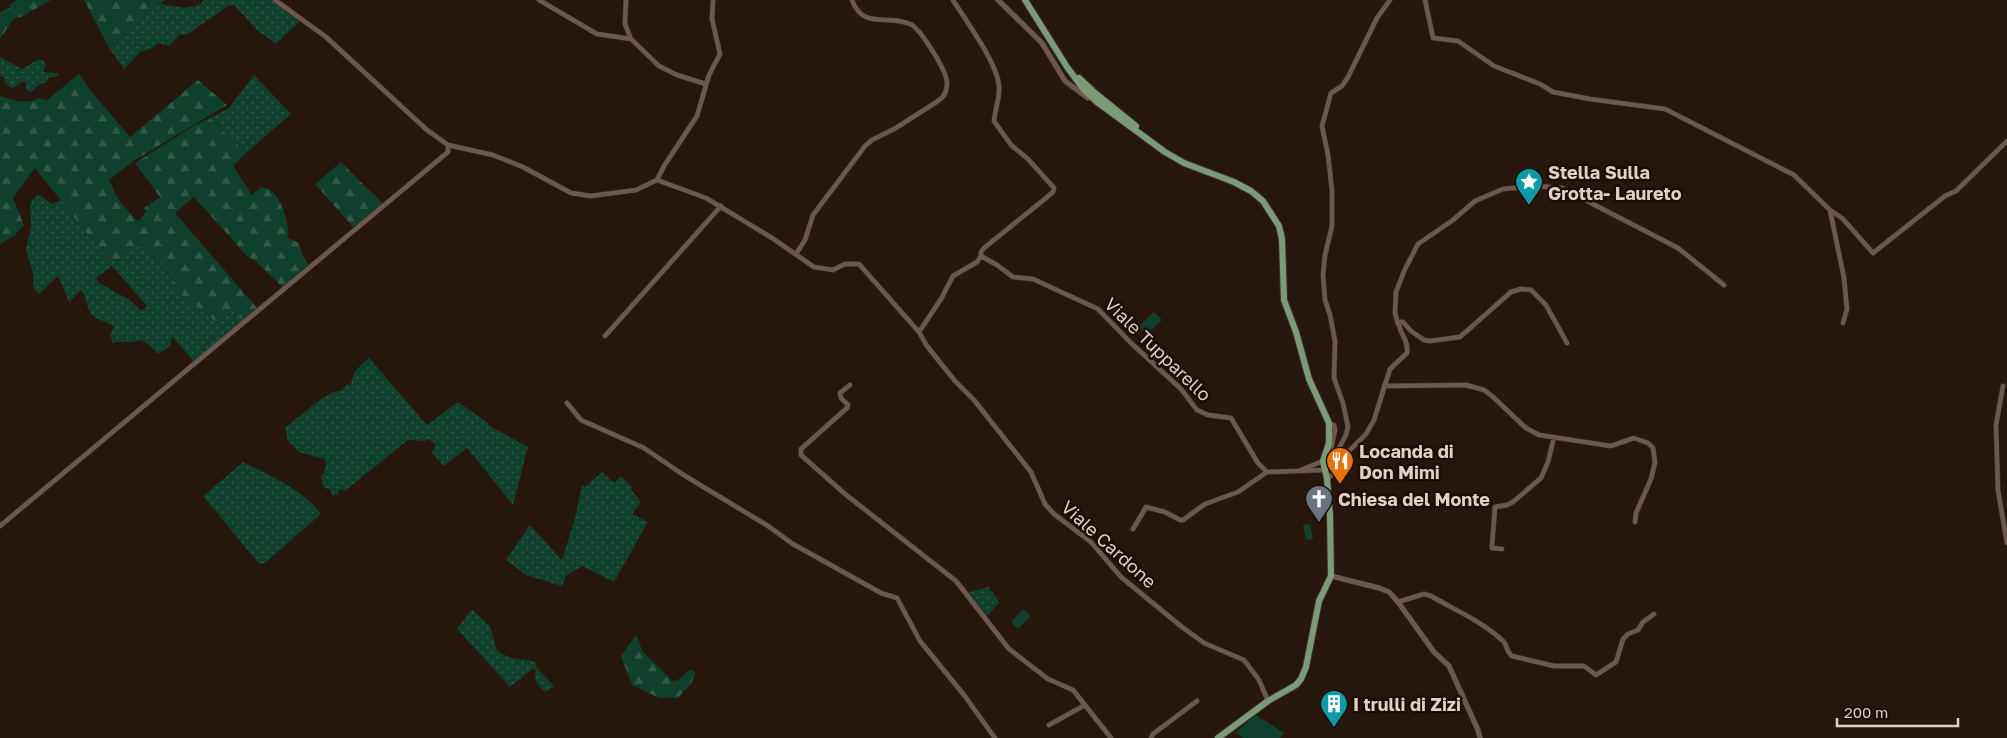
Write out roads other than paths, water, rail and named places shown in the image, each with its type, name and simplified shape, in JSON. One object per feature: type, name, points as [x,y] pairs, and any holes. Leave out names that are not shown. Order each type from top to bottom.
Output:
[{"type":"main road","points":[[1026,0],[1073,80],[1097,102],[1184,163],[1234,182],[1251,191],[1263,201],[1279,226],[1282,239],[1284,300],[1296,332],[1309,379],[1329,424],[1329,443],[1323,462],[1327,480],[1331,576],[1319,601],[1305,672],[1296,685],[1268,701],[1218,738]]},
{"type":"main road","points":[[1073,80],[1078,77],[1174,157]]},
{"type":"street","points":[[275,0],[326,37],[427,130],[448,145],[493,155],[523,167],[571,193],[591,196],[636,190],[657,180],[697,116],[706,84],[720,54],[712,19],[713,0]]},
{"type":"street","points":[[539,0],[597,34],[631,38]]},
{"type":"street","points":[[626,0],[625,24],[631,38],[659,66],[677,75],[706,84]]},
{"type":"street","points":[[657,180],[706,198],[796,254],[804,240],[813,215],[865,146],[938,101],[943,97],[947,88],[948,82],[944,70],[916,28],[903,21],[870,19],[862,16],[852,0]]},
{"type":"street","points":[[919,332],[941,299],[953,276],[977,262],[981,252],[992,240],[1053,192],[1052,185],[1028,159],[1011,145],[994,121],[999,86],[997,80],[988,56],[953,0]]},
{"type":"street","points":[[998,0],[1042,43],[1052,57],[1062,78]]},
{"type":"street","points":[[1329,424],[1334,425],[1335,430],[1329,458],[1332,461],[1346,435],[1348,427],[1343,403],[1334,378],[1335,341],[1325,300],[1325,256],[1332,226],[1332,208],[1328,155],[1322,126],[1331,93],[1342,86],[1348,77],[1377,18],[1390,0]]},
{"type":"street","points":[[1425,0],[1433,38],[1458,41],[1494,66],[1540,84],[1553,92],[1665,109],[1794,175],[1830,210],[1843,219],[1873,253],[1945,196],[1956,191],[2007,141]]},
{"type":"street","points":[[1062,78],[1073,80]]},
{"type":"street","points":[[1062,78],[1073,80]]},
{"type":"street","points":[[0,526],[448,152],[448,145]]},
{"type":"street","points":[[1327,480],[1335,472],[1343,457],[1366,434],[1374,420],[1390,369],[1407,353],[1408,344],[1395,314],[1396,292],[1418,244],[1453,220],[1475,201],[1503,189],[1535,186],[1562,188],[1678,248],[1724,285]]},
{"type":"street","points":[[606,336],[721,206]]},
{"type":"street","points":[[1830,210],[1844,278],[1846,309],[1843,323]]},
{"type":"street","name":"Viale Cardone","points":[[796,254],[814,267],[833,270],[845,264],[859,264],[919,332],[927,346],[954,381],[974,400],[1032,472],[1044,504],[1091,542],[1121,576],[1182,627],[1204,643],[1244,660],[1259,680],[1268,701]]},
{"type":"street","name":"Viale Tupparello","points":[[981,256],[1013,277],[1033,278],[1098,309],[1181,389],[1197,410],[1208,415],[1230,418],[1258,463],[1267,472]]},
{"type":"street","points":[[1398,324],[1403,322],[1416,335],[1430,342],[1460,337],[1511,292],[1521,289],[1531,290],[1546,305],[1567,343]]},
{"type":"street","points":[[850,385],[840,393],[841,398],[848,405],[847,408],[801,449],[801,456],[845,494],[956,581],[1009,648],[1043,676],[1073,690],[1111,738]]},
{"type":"street","points":[[1384,386],[1466,385],[1484,390],[1531,432],[1611,446],[1634,438],[1648,443],[1653,448],[1655,462],[1651,479],[1638,508],[1635,522]]},
{"type":"street","points":[[2003,386],[1996,425],[1998,490],[2007,543]]},
{"type":"street","points":[[567,403],[581,420],[644,448],[682,474],[768,526],[793,544],[881,593],[897,598],[920,641],[964,695],[995,738]]},
{"type":"street","points":[[1502,549],[1492,548],[1495,507],[1507,506],[1541,478],[1548,462],[1554,437]]},
{"type":"street","points":[[1298,472],[1323,462]]},
{"type":"street","points":[[1133,529],[1146,507],[1165,512],[1183,520],[1205,504],[1238,492],[1267,472],[1324,470]]},
{"type":"street","points":[[1331,576],[1389,592],[1434,652],[1449,666],[1480,738]]},
{"type":"street","points":[[1398,602],[1424,594],[1431,596],[1471,617],[1504,641],[1508,653],[1512,656],[1554,666],[1584,666],[1596,675],[1616,662],[1623,639],[1628,634],[1638,630],[1643,622],[1654,614]]},
{"type":"street","points":[[1151,738],[1153,734],[1197,700]]},
{"type":"street","points":[[1049,725],[1085,705]]},
{"type":"place","name":"Stella Sulla Grotta- Laureto","points":[[1529,206]]},
{"type":"place","name":"Locanda di Don Mimi","points":[[1340,485]]},
{"type":"place","name":"Chiesa del Monte","points":[[1319,523]]},
{"type":"place","name":"I trulli di Zizi","points":[[1334,728]]}]
